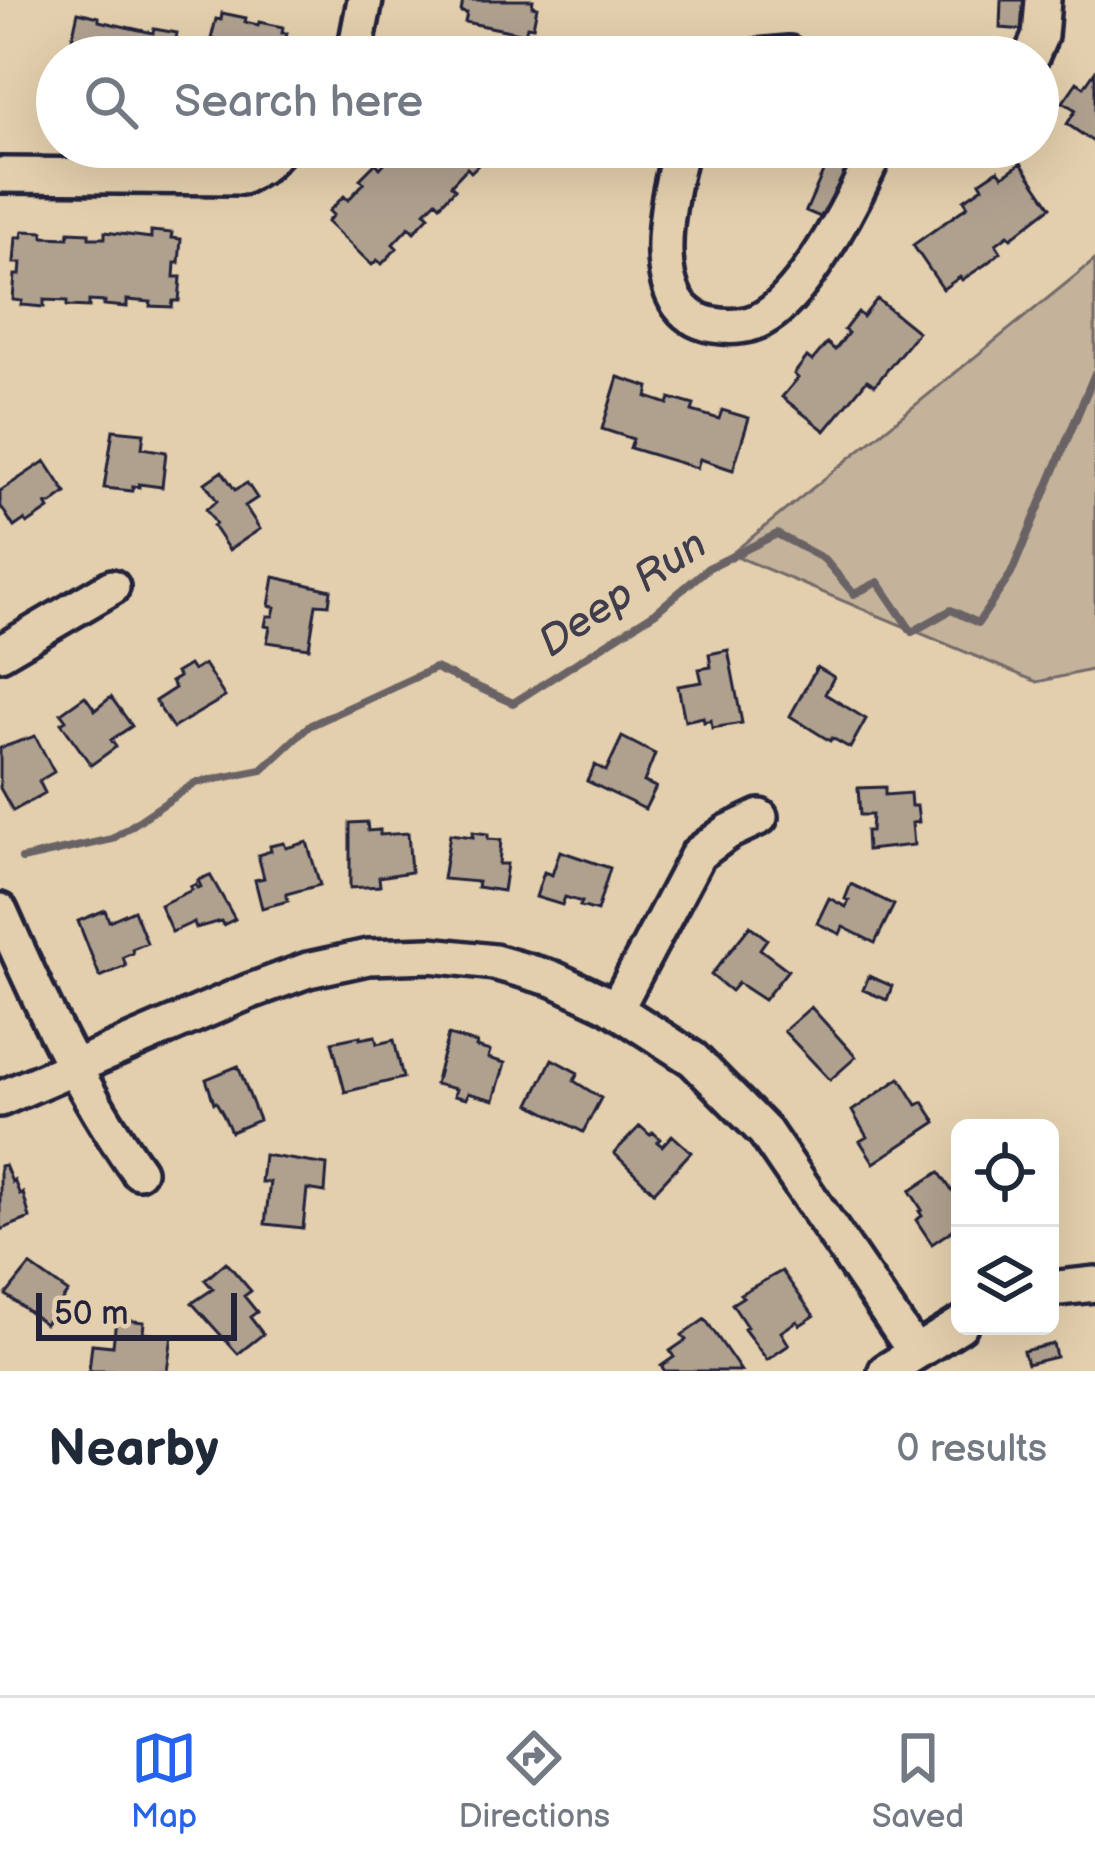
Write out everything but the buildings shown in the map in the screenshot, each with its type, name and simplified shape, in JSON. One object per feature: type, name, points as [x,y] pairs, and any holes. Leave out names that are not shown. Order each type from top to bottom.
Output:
[{"type":"street","points":[[358,36],[365,0]]},
{"type":"street","points":[[1040,36],[1042,0]]},
{"type":"street","points":[[0,176],[242,177],[257,168]]},
{"type":"street","points":[[676,168],[663,260],[667,284],[700,323],[723,327],[746,326],[768,316],[798,288],[867,168]]},
{"type":"street","points":[[0,652],[112,587]]},
{"type":"street","points":[[616,1009],[698,854],[760,817]]},
{"type":"street","points":[[0,911],[46,1016],[110,1132],[138,1171]]},
{"type":"street","points":[[0,1099],[308,970],[368,957],[431,955],[494,962],[554,980],[616,1009],[693,1059],[765,1132],[915,1352]]},
{"type":"street","points":[[1059,1288],[1095,1284]]},
{"type":"street","points":[[886,1371],[951,1330]]},
{"type":"shaded area","points":[[1095,260],[1095,669],[1037,682],[731,554]]},
{"type":"waterway","name":"Deep Run","points":[[22,859],[112,839],[195,783],[262,770],[309,726],[435,668],[513,703],[656,612],[708,568],[777,534],[824,559],[854,594],[878,582],[912,632],[951,610],[978,623],[1011,574],[1095,373]]}]
